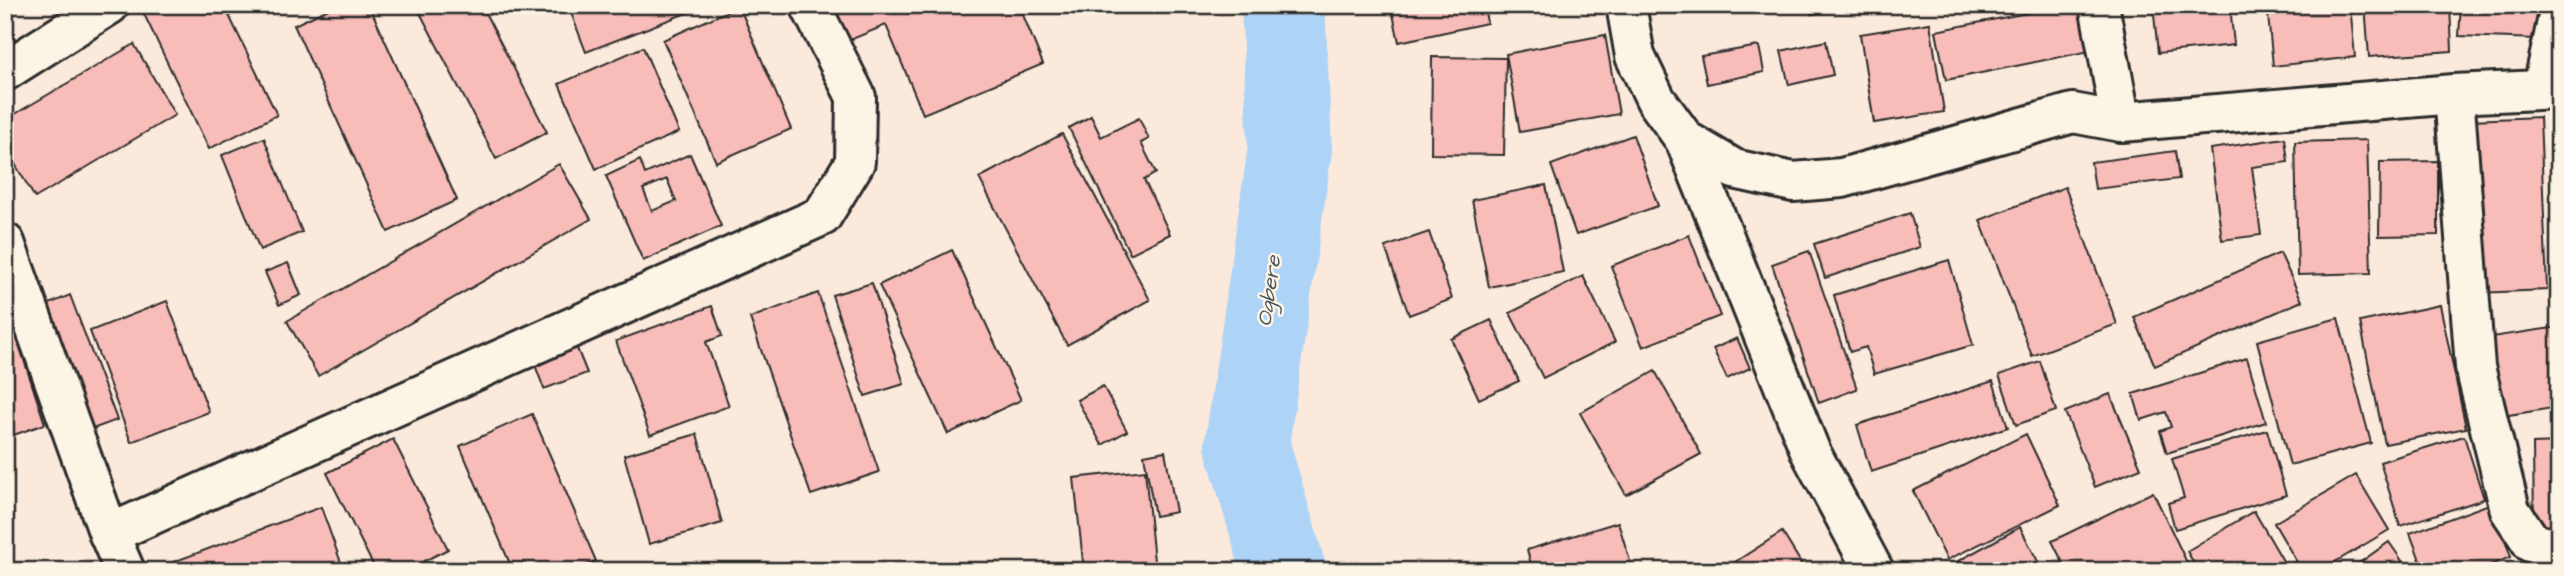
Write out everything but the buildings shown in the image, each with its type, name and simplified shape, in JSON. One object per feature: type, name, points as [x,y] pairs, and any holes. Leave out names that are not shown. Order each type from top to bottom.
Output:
[{"type":"street","points":[[5,71],[109,5]]},
{"type":"street","points":[[109,534],[822,216],[856,162],[856,97],[810,5]]},
{"type":"street","points":[[1626,5],[1635,56],[1656,100],[1685,140],[1811,453],[1874,571]]},
{"type":"street","points":[[2099,5],[2120,122]]},
{"type":"street","points":[[1685,140],[1734,169],[1793,182],[1842,178],[2073,113],[2120,122],[2551,88],[2559,12]]},
{"type":"street","points":[[2454,94],[2474,367],[2510,510],[2532,543],[2559,550]]},
{"type":"street","points":[[5,243],[109,534],[125,571]]},
{"type":"waterway","name":"Ogbere","points":[[1283,5],[1290,149],[1247,444],[1284,571]]}]
